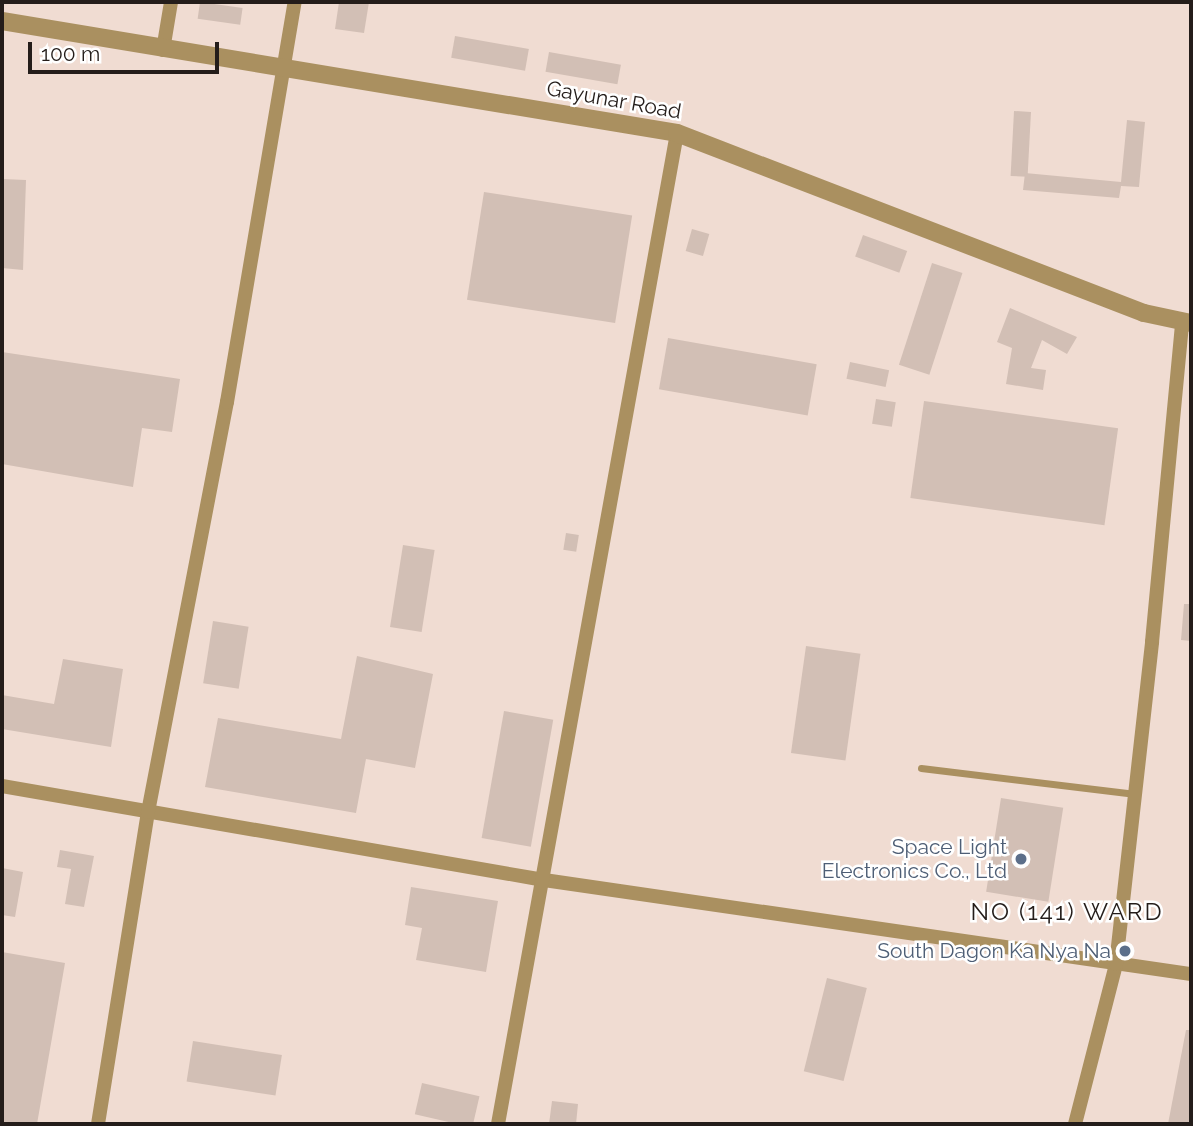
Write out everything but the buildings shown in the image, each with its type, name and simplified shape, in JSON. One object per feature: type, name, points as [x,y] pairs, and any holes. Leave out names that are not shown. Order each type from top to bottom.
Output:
[{"type":"street","points":[[163,50],[172,2]]},
{"type":"street","points":[[98,1124],[148,812],[227,401],[295,2]]},
{"type":"street","name":"Gayunar Road","points":[[2,21],[163,50],[677,133],[724,149],[1050,278],[1144,313],[1187,323]]},
{"type":"street","points":[[498,1124],[677,133]]},
{"type":"street","points":[[1075,1124],[1116,964],[1187,323]]},
{"type":"street","points":[[2,786],[544,880],[1191,974]]},
{"type":"lane","points":[[921,768],[1135,794]]},
{"type":"place","name":"Space Light Electronics Co., Ltd","points":[[1021,859]]},
{"type":"place","name":"South Dagon Ka Nya Na","points":[[1125,951]]},
{"type":"district","name":"NO (141) WARD","points":[[1067,912]]}]
